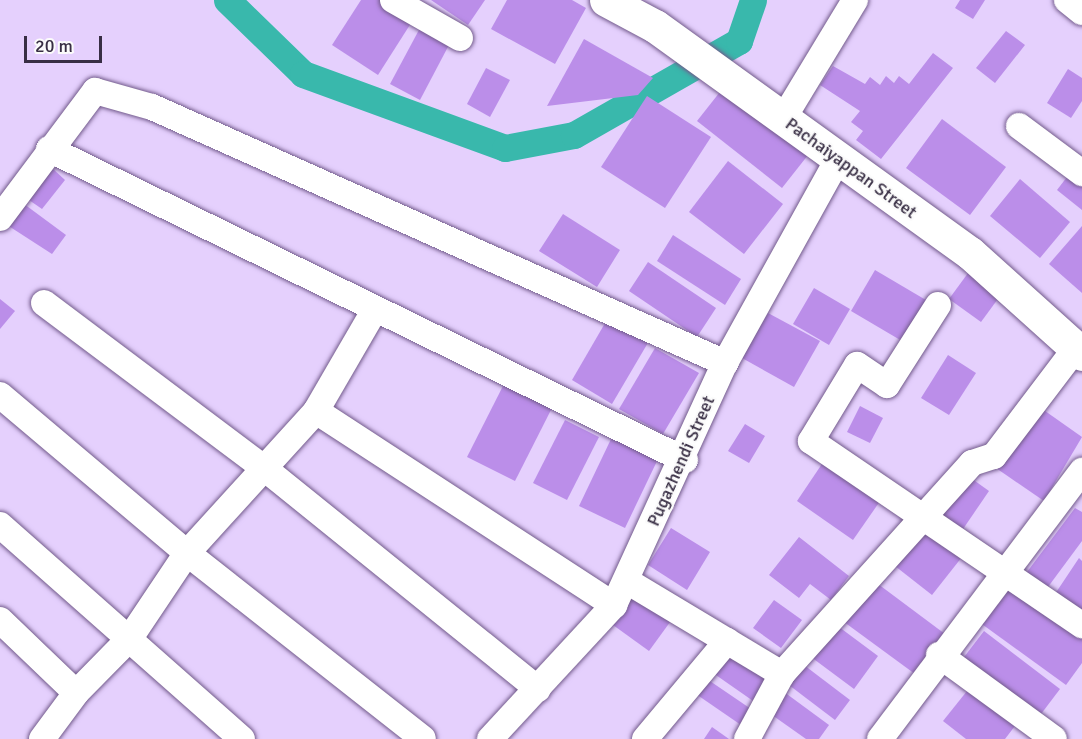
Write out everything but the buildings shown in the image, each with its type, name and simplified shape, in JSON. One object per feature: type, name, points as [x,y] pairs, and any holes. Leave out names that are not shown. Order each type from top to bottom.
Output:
[{"type":"main road","name":"Pachaiyappan Street","points":[[606,0],[649,15],[774,112],[970,253],[1079,351]]},
{"type":"street","points":[[393,0],[460,38]]},
{"type":"street","points":[[774,112],[855,0]]},
{"type":"street","points":[[1067,0],[1082,12]]},
{"type":"street","points":[[0,218],[49,149],[95,91],[152,107],[725,363]]},
{"type":"street","points":[[1019,126],[1082,173]]},
{"type":"street","points":[[49,149],[374,311],[685,460]]},
{"type":"street","name":"Pugazhendi Street","points":[[490,739],[614,605],[685,460],[725,363],[838,159]]},
{"type":"street","points":[[44,303],[264,468],[538,689]]},
{"type":"street","points":[[938,305],[887,385],[857,365],[811,441],[929,517],[1082,625]]},
{"type":"street","points":[[42,739],[76,693],[130,638],[187,553],[316,411],[374,311]]},
{"type":"street","points":[[747,739],[782,674],[929,517],[972,463],[994,456],[1079,351]]},
{"type":"street","points":[[0,394],[187,553],[423,739]]},
{"type":"street","points":[[316,411],[614,605]]},
{"type":"street","points":[[880,739],[939,655],[1004,570],[1074,499],[1082,471]]},
{"type":"street","points":[[0,525],[242,739]]},
{"type":"street","points":[[627,582],[782,674]]},
{"type":"street","points":[[3,628],[76,693]]},
{"type":"street","points":[[645,739],[727,641]]},
{"type":"street","points":[[939,655],[1054,739]]},
{"type":"waterway","points":[[227,0],[303,74],[505,148],[574,135],[739,41],[753,0]]}]
